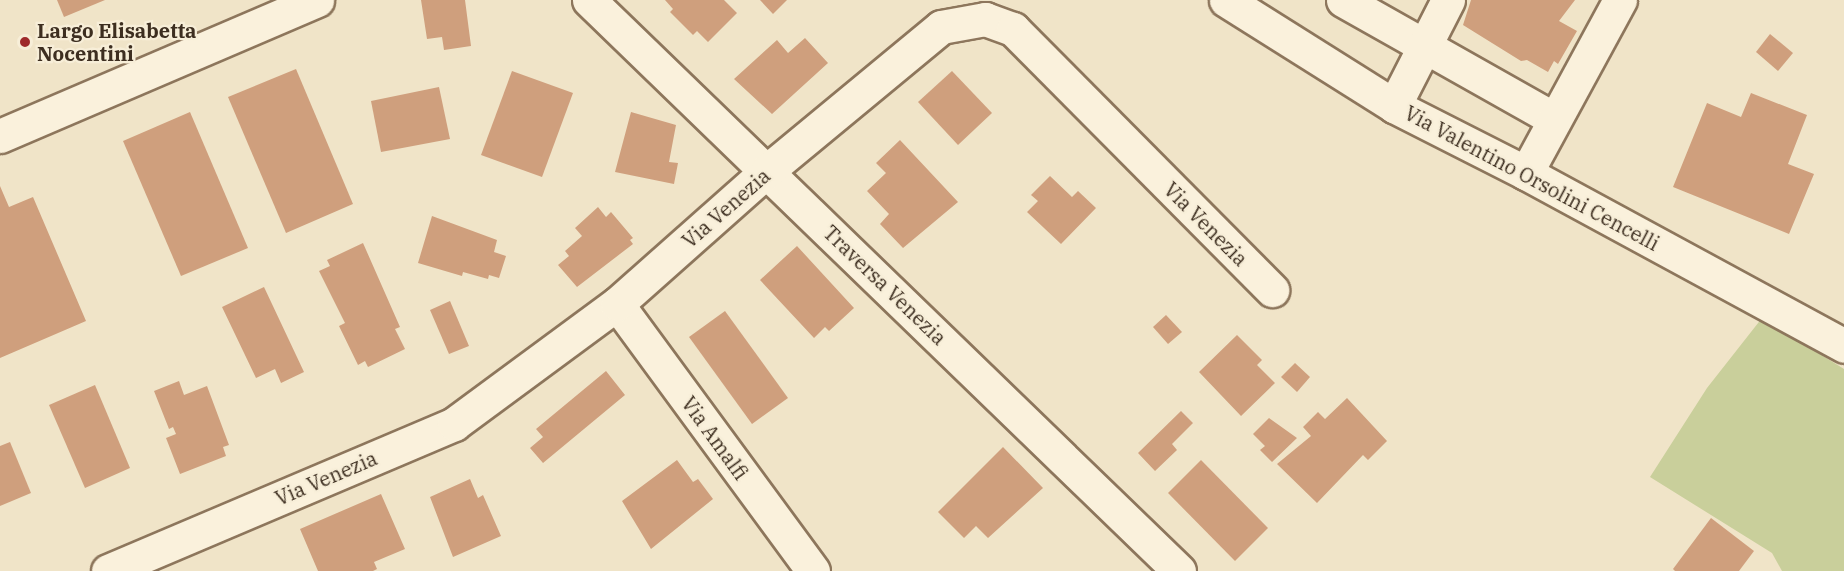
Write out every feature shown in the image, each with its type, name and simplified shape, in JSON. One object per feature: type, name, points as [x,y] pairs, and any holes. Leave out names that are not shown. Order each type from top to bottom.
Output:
[{"type":"street","points":[[0,136],[317,0]]},
{"type":"street","name":"Traversa Venezia","points":[[589,0],[1179,571]]},
{"type":"street","name":"Via Valentino Orsolini Cencelli","points":[[1226,0],[1394,106],[1526,173],[1844,346]]},
{"type":"street","points":[[1343,0],[1554,118]]},
{"type":"street","points":[[1394,106],[1448,0]]},
{"type":"street","points":[[1526,173],[1620,0]]},
{"type":"street","name":"Via Venezia","points":[[108,571],[454,424],[617,304],[767,171],[941,27],[985,19],[1013,28],[1272,290]]},
{"type":"street","name":"Via Amalfi","points":[[617,304],[813,571]]},
{"type":"green space","points":[[1762,318],[1844,369],[1844,571],[1782,571],[1772,553],[1650,477],[1707,388]]},
{"type":"building","points":[[57,0],[105,0],[64,17]]},
{"type":"building","points":[[421,0],[465,0],[471,46],[444,50],[442,37],[427,39]]},
{"type":"building","points":[[665,0],[724,0],[737,13],[708,42],[697,31],[693,35],[670,12],[673,9]]},
{"type":"building","points":[[760,0],[787,0],[773,14]]},
{"type":"building","points":[[1471,0],[1575,0],[1559,21],[1577,31],[1558,64],[1554,61],[1548,72],[1527,60],[1521,61],[1463,25]]},
{"type":"building","points":[[1770,34],[1793,53],[1778,71],[1756,52]]},
{"type":"building","points":[[805,38],[828,63],[772,114],[734,79],[777,40],[788,53]]},
{"type":"building","points":[[296,69],[353,204],[286,233],[228,97]]},
{"type":"building","points":[[512,71],[573,93],[542,177],[481,155]]},
{"type":"building","points":[[952,71],[992,113],[958,145],[918,102]]},
{"type":"building","points":[[439,87],[450,139],[381,152],[371,101]]},
{"type":"building","points":[[1751,93],[1807,115],[1788,164],[1814,174],[1789,234],[1673,187],[1707,103],[1741,117]]},
{"type":"building","points":[[190,112],[248,248],[181,276],[123,141]]},
{"type":"building","points":[[631,112],[676,125],[669,162],[678,163],[674,184],[615,172]]},
{"type":"building","points":[[900,140],[958,202],[903,248],[880,224],[889,214],[867,191],[886,173],[876,163]]},
{"type":"building","points":[[1050,176],[1072,197],[1078,191],[1096,208],[1061,244],[1027,212],[1038,201],[1031,195]]},
{"type":"building","points":[[0,186],[9,207],[33,197],[86,321],[0,358]]},
{"type":"building","points":[[598,207],[606,217],[611,212],[633,238],[630,240],[633,244],[577,287],[558,265],[569,256],[565,251],[582,236],[575,228]]},
{"type":"building","points":[[432,216],[497,240],[494,252],[506,256],[499,278],[489,275],[488,279],[463,272],[462,276],[418,263]]},
{"type":"building","points":[[363,243],[400,327],[395,329],[405,349],[368,367],[365,361],[358,365],[339,326],[345,323],[319,271],[330,266],[327,260]]},
{"type":"building","points":[[797,246],[854,308],[829,331],[825,327],[814,338],[760,280]]},
{"type":"building","points":[[264,287],[304,372],[281,383],[275,369],[256,378],[222,307]]},
{"type":"building","points":[[450,301],[469,346],[449,354],[430,310]]},
{"type":"building","points":[[725,311],[788,398],[752,424],[689,337]]},
{"type":"building","points":[[1166,315],[1182,332],[1168,344],[1153,327]]},
{"type":"building","points":[[1237,335],[1262,360],[1257,365],[1275,383],[1241,416],[1199,372]]},
{"type":"building","points":[[1295,363],[1310,377],[1297,392],[1281,377]]},
{"type":"building","points":[[606,371],[625,395],[543,463],[530,448],[543,437],[536,429]]},
{"type":"building","points":[[179,381],[184,395],[207,386],[229,445],[223,447],[226,456],[180,474],[166,438],[176,434],[173,427],[169,429],[154,391]]},
{"type":"building","points":[[95,385],[130,468],[85,488],[49,405]]},
{"type":"building","points":[[1347,398],[1387,441],[1368,460],[1363,455],[1317,503],[1277,464],[1311,436],[1303,427],[1318,412],[1325,419]]},
{"type":"building","points":[[1181,411],[1193,423],[1172,444],[1177,450],[1155,471],[1138,453]]},
{"type":"building","points":[[1269,418],[1297,438],[1272,462],[1260,450],[1265,446],[1253,434]]},
{"type":"building","points":[[10,442],[31,493],[0,506],[0,446]]},
{"type":"building","points":[[1003,447],[1043,488],[988,538],[976,526],[964,538],[938,512]]},
{"type":"building","points":[[677,460],[693,482],[698,479],[713,499],[651,549],[622,501]]},
{"type":"building","points":[[1201,460],[1268,528],[1235,561],[1168,493]]},
{"type":"building","points":[[470,479],[478,498],[483,495],[501,536],[453,557],[430,497]]},
{"type":"building","points":[[381,494],[405,549],[374,562],[377,569],[373,571],[318,571],[300,529]]},
{"type":"building","points":[[1711,518],[1754,551],[1739,571],[1675,571],[1673,569]]},
{"type":"place","name":"Largo Elisabetta Nocentini","points":[[25,42]]}]
